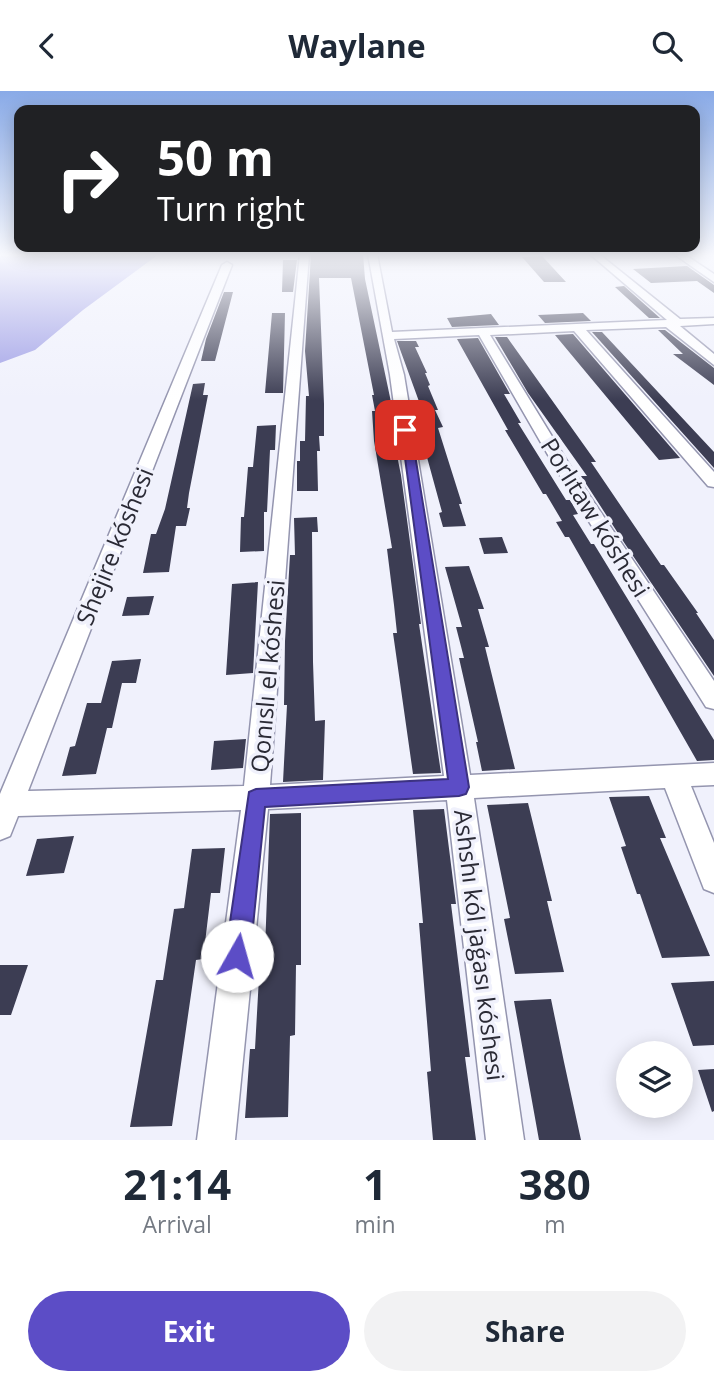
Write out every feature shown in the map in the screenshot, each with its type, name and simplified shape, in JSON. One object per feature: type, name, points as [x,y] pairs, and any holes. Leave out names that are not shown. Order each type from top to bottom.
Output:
[{"type":"street","name":"Shejire kóshesi","points":[[5,816],[212,303]]},
{"type":"street","name":"Qonıslı el kóshesi","points":[[216,1140],[256,799],[300,303]]},
{"type":"street","name":"Ashshı kól jaǵası kóshesi","points":[[381,303],[397,375],[459,787],[505,1140]]},
{"type":"street","points":[[650,303],[714,361]]},
{"type":"street","points":[[387,336],[714,321]]},
{"type":"street","points":[[577,327],[714,482]]},
{"type":"street","name":"Porlıtaw kóshesi","points":[[482,331],[567,474],[714,700]]},
{"type":"street","points":[[5,816],[256,799],[714,774]]},
{"type":"street","points":[[674,776],[714,879]]},
{"type":"water","points":[[0,303],[93,303],[35,350],[0,363]]},
{"type":"building","points":[[220,303],[230,303],[215,361],[201,361]]},
{"type":"building","points":[[308,303],[320,303],[324,436],[319,436],[320,451],[317,451],[318,491],[297,491],[297,461],[300,461],[300,441],[305,441],[306,396],[309,396],[305,351]]},
{"type":"building","points":[[356,303],[370,303],[391,402],[388,403],[401,475],[441,773],[413,774],[393,633],[397,633],[387,549],[392,548],[374,441],[374,395]]},
{"type":"building","points":[[632,303],[643,303],[660,318],[649,318]]},
{"type":"building","points":[[272,313],[285,313],[283,393],[265,393]]},
{"type":"building","points":[[583,313],[591,321],[545,323],[538,315]]},
{"type":"building","points":[[491,314],[499,325],[452,327],[447,318]]},
{"type":"building","points":[[658,330],[665,330],[714,368],[714,385],[673,354],[683,354]]},
{"type":"building","points":[[592,332],[602,332],[714,452],[714,468]]},
{"type":"building","points":[[573,334],[680,458],[659,460],[555,335]]},
{"type":"building","points":[[495,337],[507,337],[596,462],[591,462],[661,565],[664,565],[698,613],[714,640],[714,676],[581,476],[587,476],[528,393]]},
{"type":"building","points":[[478,338],[510,394],[504,394],[521,423],[518,423],[566,500],[570,500],[578,514],[573,515],[591,544],[594,544],[714,740],[714,760],[697,761],[569,537],[565,537],[556,522],[562,521],[505,430],[508,430],[457,339]]},
{"type":"building","points":[[397,341],[416,341],[419,347],[415,347],[427,373],[428,386],[438,410],[435,410],[443,427],[438,428],[462,504],[459,504],[466,526],[443,527],[439,513],[442,512],[422,439],[430,439],[422,418],[425,418]]},
{"type":"building","points":[[205,383],[203,395],[208,395],[189,493],[187,508],[190,508],[186,526],[176,526],[169,572],[143,573],[151,534],[156,534],[165,509],[193,384]]},
{"type":"building","points":[[276,425],[275,450],[270,450],[267,512],[264,512],[264,551],[240,552],[241,517],[244,517],[248,467],[253,467],[257,426]]},
{"type":"building","points":[[317,517],[318,532],[312,532],[313,662],[315,721],[325,720],[323,780],[283,782],[287,705],[284,705],[285,641],[290,555],[295,555],[294,518]]},
{"type":"building","points":[[502,537],[508,553],[484,554],[479,538]]},
{"type":"building","points":[[469,566],[484,609],[478,609],[489,647],[485,647],[515,769],[482,771],[459,658],[464,658],[456,627],[462,627],[445,567]]},
{"type":"building","points":[[258,582],[253,673],[226,675],[232,584]]},
{"type":"building","points":[[154,596],[149,615],[122,616],[127,597]]},
{"type":"building","points":[[141,659],[136,683],[122,683],[112,728],[107,728],[96,774],[62,776],[70,747],[75,746],[87,703],[101,703],[112,661]]},
{"type":"building","points":[[246,739],[243,768],[211,770],[214,741]]},
{"type":"building","points":[[649,796],[666,838],[660,838],[710,956],[662,958],[640,894],[637,894],[621,847],[626,846],[609,797]]},
{"type":"building","points":[[528,803],[552,901],[547,901],[564,972],[515,974],[504,919],[510,918],[487,805]]},
{"type":"building","points":[[444,809],[456,904],[451,904],[470,1057],[465,1057],[476,1140],[433,1140],[427,1072],[431,1071],[419,923],[423,923],[413,810]]},
{"type":"building","points":[[301,813],[301,965],[296,965],[295,1035],[290,1036],[288,1117],[245,1118],[250,1049],[255,1049],[259,977],[264,977],[270,814]]},
{"type":"building","points":[[74,836],[64,873],[26,876],[37,839]]},
{"type":"building","points":[[225,848],[220,893],[211,893],[203,959],[196,960],[172,1126],[130,1127],[156,980],[163,980],[174,909],[184,908],[192,849]]},
{"type":"building","points":[[0,965],[28,965],[11,1015],[0,1015]]},
{"type":"building","points":[[714,981],[714,1045],[693,1046],[671,983]]},
{"type":"building","points":[[551,999],[581,1140],[539,1140],[514,1001]]},
{"type":"building","points":[[714,1069],[714,1111],[712,1112],[698,1070]]},
{"type":"route","points":[[237,956],[256,799],[459,787],[405,430]]}]
